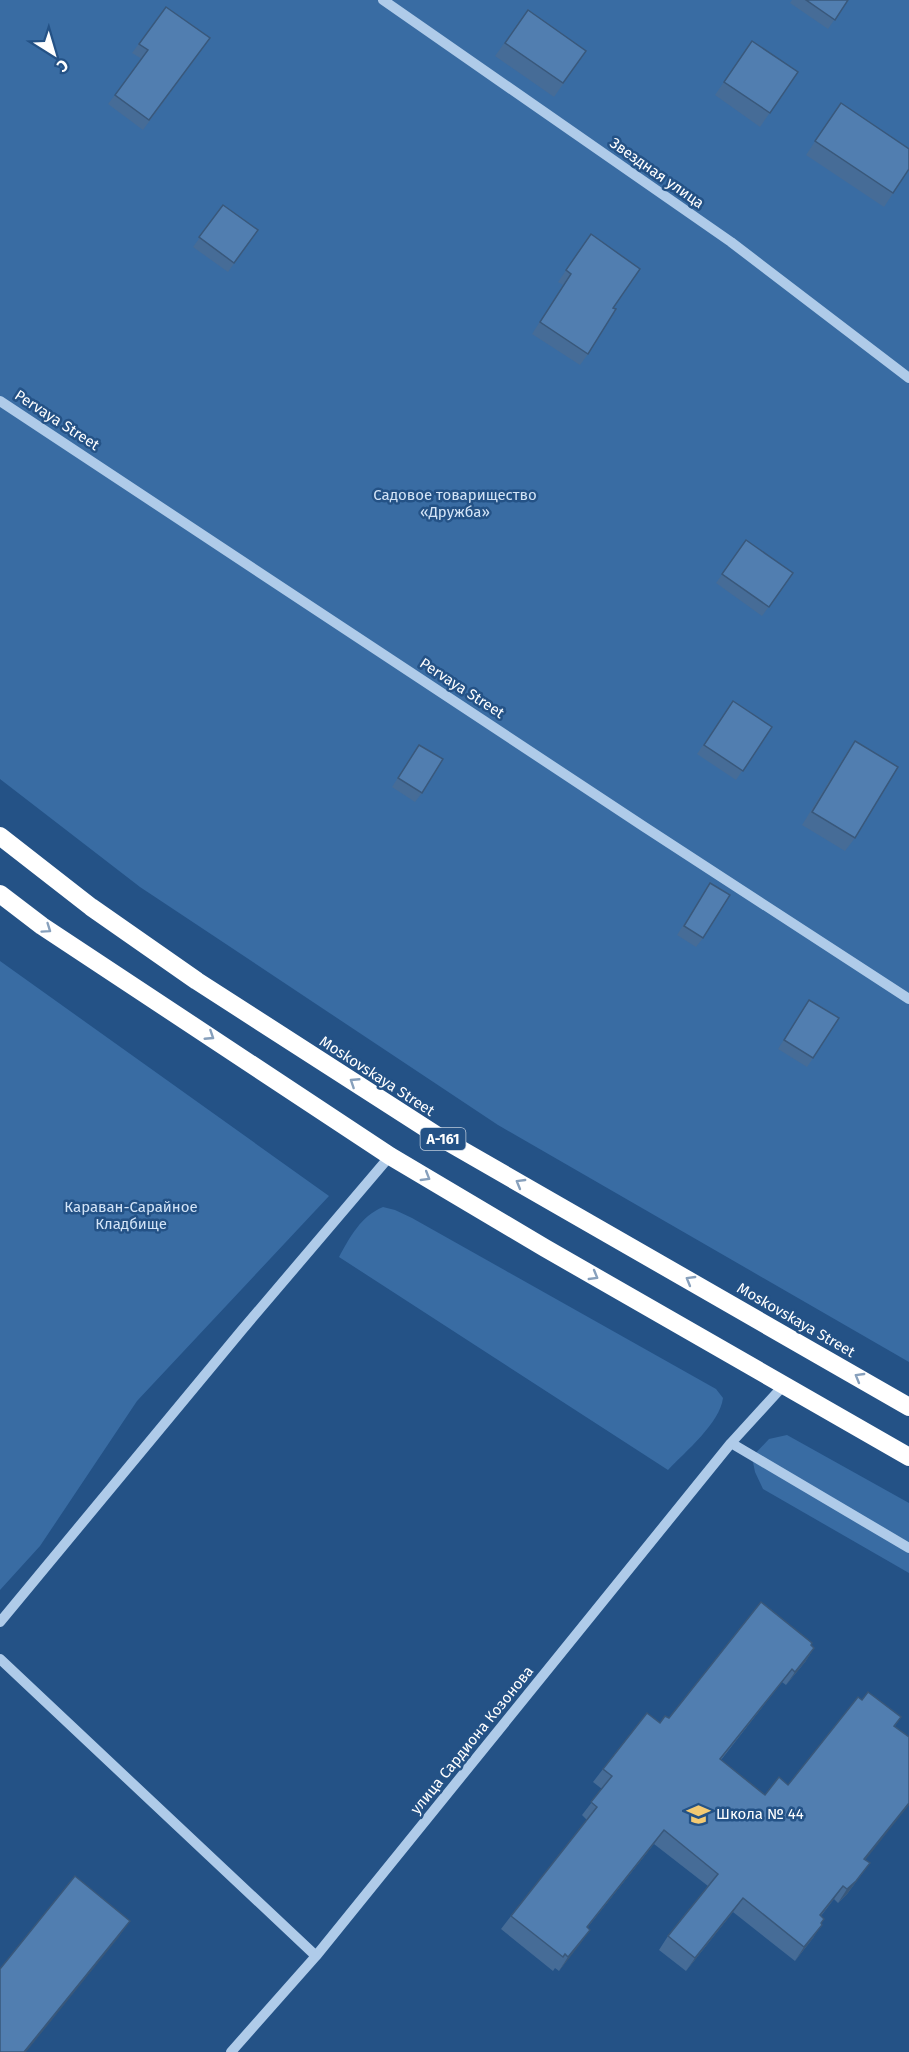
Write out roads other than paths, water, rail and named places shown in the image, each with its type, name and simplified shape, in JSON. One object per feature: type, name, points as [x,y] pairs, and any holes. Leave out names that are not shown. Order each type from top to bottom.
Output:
[{"type":"highway","name":"Moskovskaya Street","points":[[0,836],[91,907],[197,981],[441,1138],[909,1407]]},
{"type":"highway","name":"А-161","points":[[0,894],[42,926],[390,1156],[545,1248],[909,1457]]},
{"type":"street","name":"Звездная улица","points":[[383,0],[731,242],[909,378]]},
{"type":"street","name":"Pervaya Street","points":[[0,401],[909,999]]},
{"type":"street","points":[[0,1622],[242,1330],[390,1156]]},
{"type":"street","name":"улица Сардиона Козонова","points":[[231,2052],[316,1956],[731,1443],[784,1385]]},
{"type":"street","points":[[731,1443],[909,1548]]},
{"type":"street","points":[[0,1659],[316,1956]]},
{"type":"place","name":"Школа № 44","points":[[698,1814]]},
{"type":"park label","name":"Садовое товарищество «Дружба»","points":[[455,504]]},
{"type":"park label","name":"Караван-Сарайное Кладбище","points":[[131,1216]]}]
